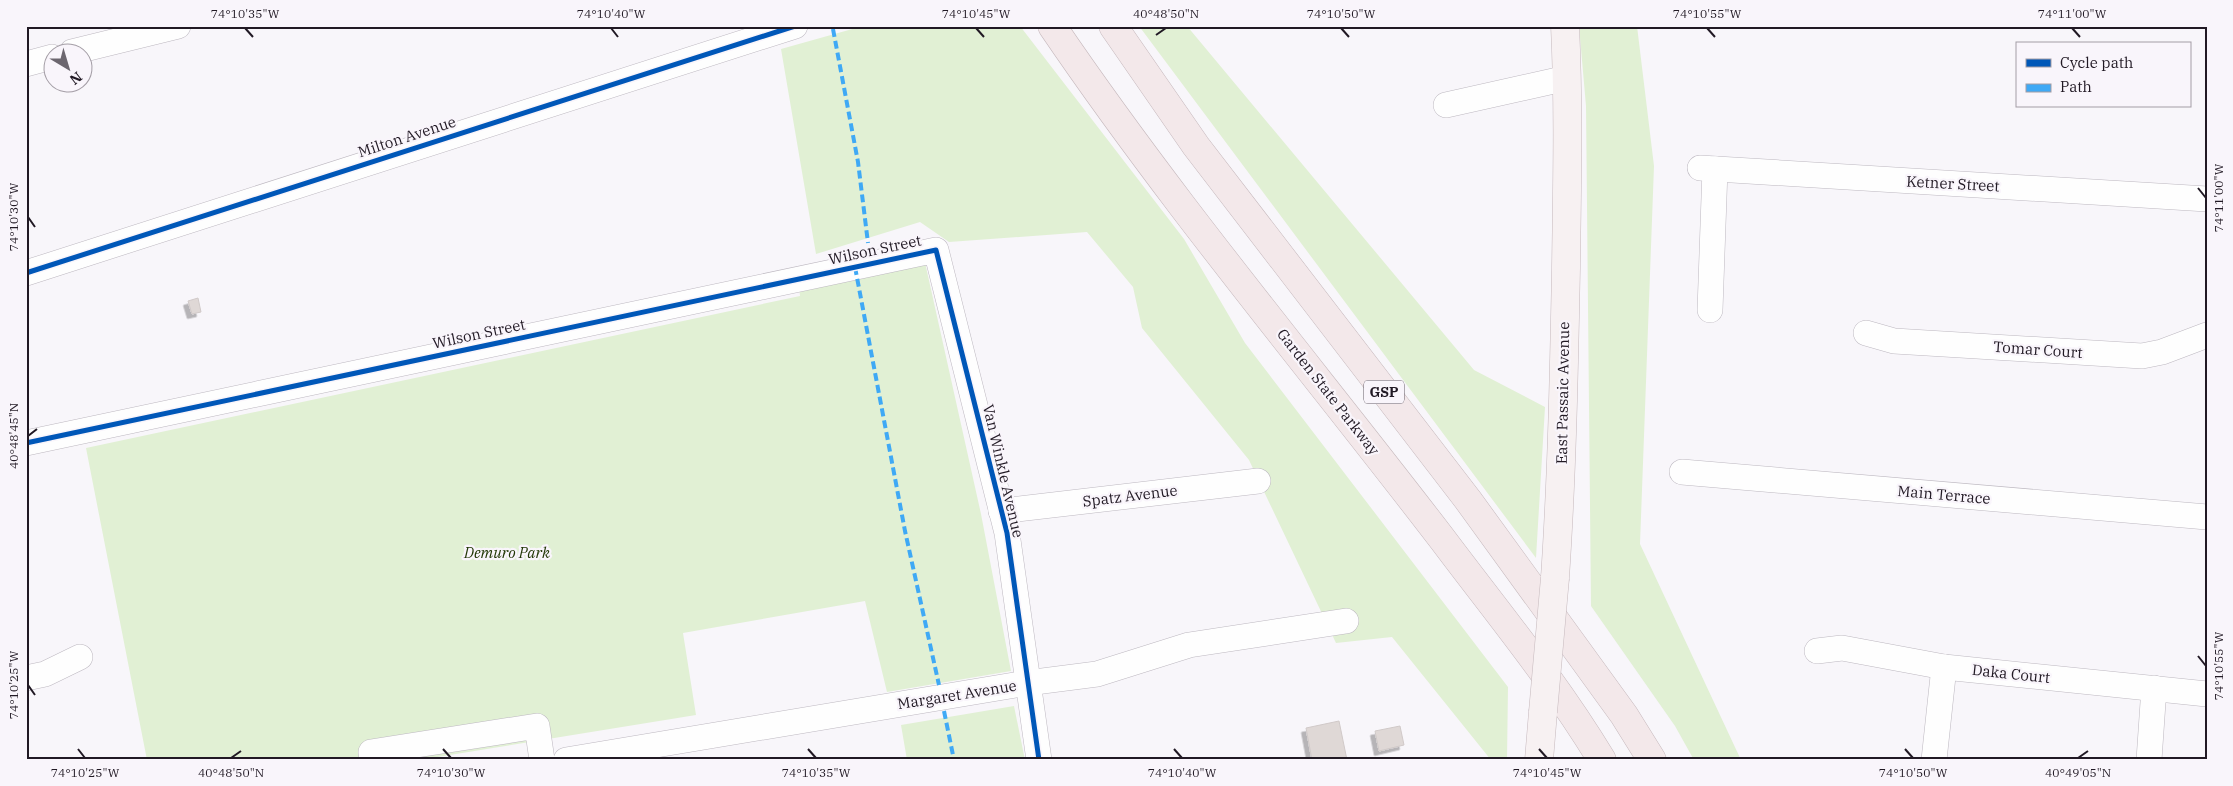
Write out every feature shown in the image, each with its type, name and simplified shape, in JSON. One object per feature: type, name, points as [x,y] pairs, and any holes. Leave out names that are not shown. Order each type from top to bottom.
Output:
[{"type":"highway","name":"Garden State Parkway","points":[[1052,26],[1086,76],[1218,251],[1518,637],[1587,735],[1602,760]]},
{"type":"highway","name":"GSP","points":[[1113,26],[1196,146],[1468,500],[1624,715],[1652,760]]},
{"type":"main road","name":"East Passaic Avenue","points":[[1539,760],[1561,495],[1564,413],[1568,78],[1565,26]]},
{"type":"street","points":[[92,47],[178,26]]},
{"type":"street","name":"Milton Avenue","points":[[26,273],[795,26]]},
{"type":"street","points":[[26,64],[42,60]]},
{"type":"street","points":[[1446,105],[1568,78]]},
{"type":"street","name":"Ketner Street","points":[[1710,310],[1708,169],[2207,199]]},
{"type":"street","name":"Wilson Street","points":[[26,443],[936,250]]},
{"type":"street","name":"Van Winkle Avenue","points":[[936,250],[1007,534],[1039,760]]},
{"type":"street","name":"Tomar Court","points":[[1866,333],[1894,341],[2142,356],[2162,352],[2207,335]]},
{"type":"street","name":"Main Terrace","points":[[1682,472],[2207,517]]},
{"type":"street","name":"Spatz Avenue","points":[[1001,511],[1258,481]]},
{"type":"street","name":"Margaret Avenue","points":[[566,760],[1027,683],[1097,674],[1189,645],[1346,621]]},
{"type":"street","name":"Daka Court","points":[[1817,651],[1842,648],[1944,667],[2207,694]]},
{"type":"street","points":[[26,678],[45,674],[80,657]]},
{"type":"street","points":[[1934,760],[1944,667]]},
{"type":"street","points":[[2149,760],[2154,688]]},
{"type":"street","points":[[372,760],[371,752],[537,726],[542,760]]},
{"type":"green space","points":[[863,26],[1020,26],[1184,239],[1245,343],[1508,687],[1507,760],[1491,760],[1392,637],[1336,643],[1249,460],[1142,328],[1133,287],[1087,232],[949,242],[920,222],[816,254],[781,49]]},
{"type":"green space","points":[[1139,26],[1187,26],[1474,370],[1545,407],[1536,558]]},
{"type":"green space","points":[[1579,26],[1637,26],[1654,166],[1640,544],[1741,760],[1694,760],[1675,726],[1591,606],[1586,106]]},
{"type":"green space","name":"Demuro Park","points":[[924,258],[981,514],[1011,671],[887,692],[865,601],[683,633],[696,715],[419,760],[147,760],[86,448],[800,296],[799,286]]},
{"type":"green space","points":[[1014,706],[1025,760],[907,760],[901,725]]},
{"type":"building","points":[[198,298],[201,312],[192,314],[188,301]]},
{"type":"building","points":[[1339,721],[1347,760],[1312,760],[1306,728]]},
{"type":"building","points":[[1400,726],[1404,745],[1379,751],[1375,731]]},
{"type":"marked path","points":[[833,29],[858,162],[868,243]]},
{"type":"marked path","points":[[855,267],[905,531],[939,685]]},
{"type":"marked path","points":[[944,711],[954,760]]},
{"type":"cycle path","points":[[26,273],[795,26]]},
{"type":"cycle path","points":[[26,443],[936,250],[1007,533],[1039,760]]}]
